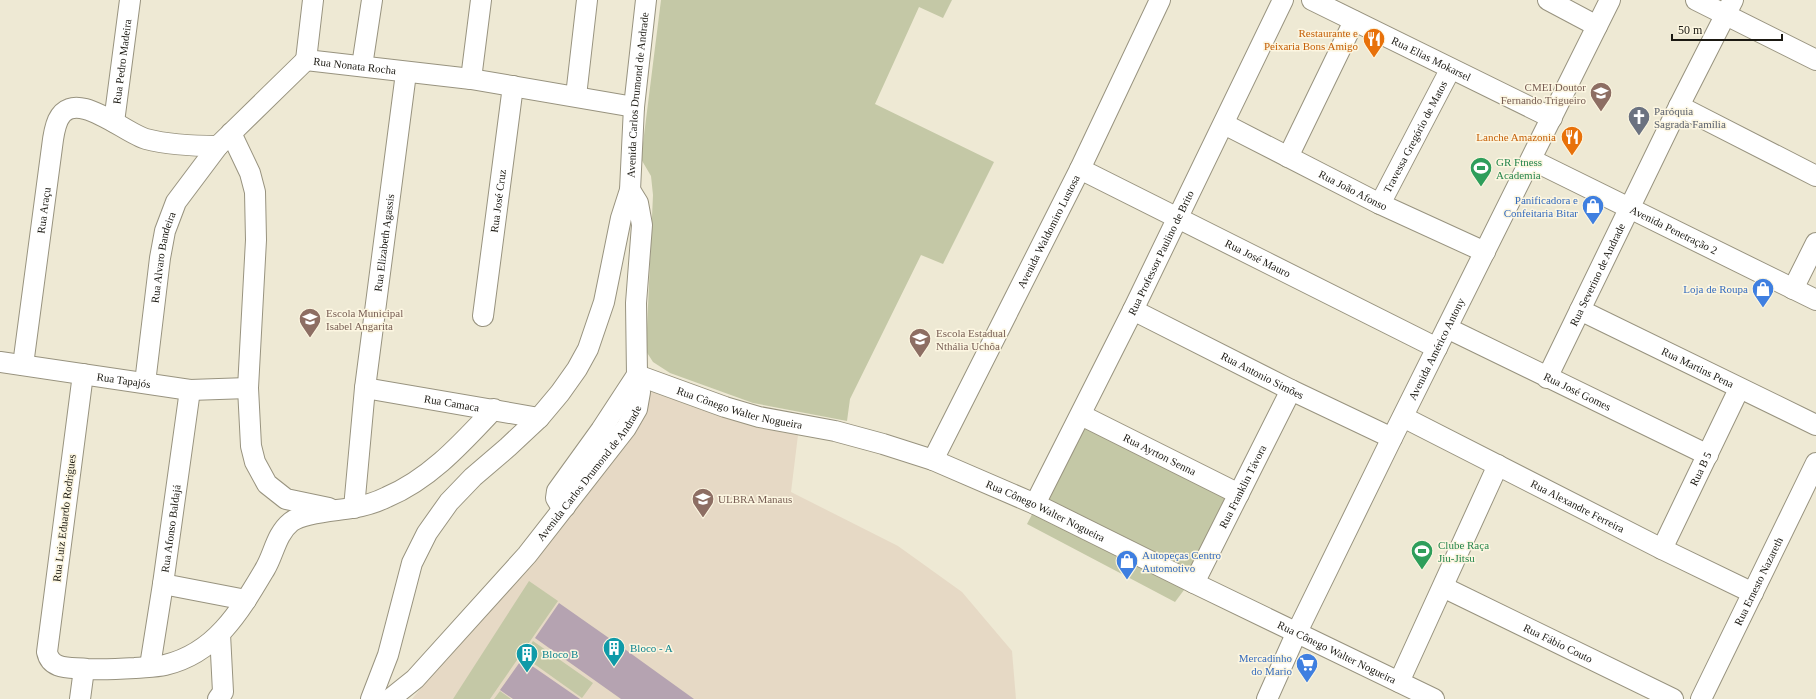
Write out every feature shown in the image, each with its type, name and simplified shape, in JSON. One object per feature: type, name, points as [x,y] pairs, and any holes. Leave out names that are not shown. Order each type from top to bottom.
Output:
[{"type":"street","name":"Rua Pedro Madeira","points":[[114,122],[130,0]]},
{"type":"street","points":[[306,60],[312,0]]},
{"type":"street","points":[[362,66],[372,0]]},
{"type":"street","points":[[471,79],[481,0]]},
{"type":"street","points":[[576,96],[587,0]]},
{"type":"street","name":"Avenida Carlos Drumond de Andrade","points":[[371,699],[388,655],[412,563],[427,533],[449,502],[473,477],[539,418],[560,393],[577,369],[588,349],[604,302],[621,218],[630,190],[634,107],[646,0]]},
{"type":"street","name":"Avenida Waldomiro Lustosa","points":[[933,460],[1080,169],[1160,0]]},
{"type":"street","name":"Rua Professor Paulino de Brito","points":[[1035,504],[1133,310],[1283,0]]},
{"type":"street","name":"Rua Elias Mokarsel","points":[[1312,0],[1450,70],[1552,118]]},
{"type":"street","points":[[1548,0],[1597,26]]},
{"type":"street","name":"Avenida Américo Antony","points":[[1267,699],[1296,634],[1392,438],[1532,160],[1610,0]]},
{"type":"street","points":[[1696,0],[1729,7],[1816,60]]},
{"type":"street","name":"Rua Severino de Andrade","points":[[1547,378],[1679,106],[1729,7]]},
{"type":"street","points":[[1288,157],[1354,21]]},
{"type":"street","name":"Rua Nonata Rocha","points":[[225,139],[306,60],[362,66],[406,73],[471,79],[634,107]]},
{"type":"street","name":"Travessa Gregório de Matos","points":[[1380,204],[1450,70]]},
{"type":"street","name":"Rua Elizabeth Agassis","points":[[345,509],[365,388],[406,73]]},
{"type":"street","name":"Rua José Cruz","points":[[483,316],[513,86]]},
{"type":"street","points":[[1679,106],[1816,176]]},
{"type":"street","name":"Rua Araçu","points":[[23,365],[52,147],[58,119],[65,111],[72,108],[81,108],[94,112],[114,122]]},
{"type":"street","points":[[114,122],[128,132],[145,139],[194,146],[225,139],[250,173],[255,192],[256,240],[248,388],[251,446],[255,462],[267,484],[286,499],[345,509]]},
{"type":"street","name":"Rua João Afonso","points":[[1224,124],[1380,204],[1485,252]]},
{"type":"street","name":"Rua Alvaro Bandeira","points":[[145,383],[160,258],[165,231],[176,202],[225,139]]},
{"type":"street","name":"Avenida Penetração 2","points":[[1532,160],[1816,300]]},
{"type":"street","name":"Rua José Mauro","points":[[1080,169],[1437,348]]},
{"type":"street","name":"Avenida Carlos Drumond de Andrade","points":[[390,699],[415,679],[527,555],[566,507],[626,428],[637,409],[640,392],[637,375],[636,303],[642,225],[638,203],[630,190]]},
{"type":"street","points":[[1793,289],[1816,242]]},
{"type":"street","name":"Rua Antonio Simões","points":[[1133,310],[1292,390],[1392,438]]},
{"type":"street","name":"Rua Martins Pena","points":[[1580,310],[1739,389],[1816,425]]},
{"type":"street","name":"Rua José Gomes","points":[[1447,328],[1547,378],[1708,455]]},
{"type":"street","name":"Rua Tapajós","points":[[0,362],[190,390],[248,388]]},
{"type":"street","name":"Rua Luiz Eduardo Rodrigues","points":[[83,374],[47,652],[50,661],[60,667],[84,669]]},
{"type":"street","name":"Rua Cônego Walter Nogueira","points":[[637,375],[725,407],[759,416],[835,431],[933,460],[1035,504],[1296,634],[1434,699]]},
{"type":"street","name":"Rua Camaca","points":[[365,388],[539,418]]},
{"type":"street","name":"Rua B 5","points":[[1662,549],[1739,389]]},
{"type":"street","name":"Rua Afonso Baldajá","points":[[150,666],[190,390]]},
{"type":"street","name":"Rua Franklin Távora","points":[[1194,584],[1292,390]]},
{"type":"street","points":[[80,699],[84,669],[122,669],[165,665],[186,658],[206,647],[220,634],[246,600],[266,566],[277,540],[287,526],[298,518],[345,509],[388,497],[421,478],[461,444],[494,410]]},
{"type":"street","name":"Rua Ayrton Senna","points":[[1081,415],[1239,494]]},
{"type":"street","name":"Rua Alexandre Ferreira","points":[[1403,418],[1662,549],[1753,593]]},
{"type":"street","name":"Rua Ernesto Nazareth","points":[[1701,699],[1816,463]]},
{"type":"street","points":[[1399,682],[1498,465]]},
{"type":"street","points":[[163,584],[246,600]]},
{"type":"street","name":"Rua Fábio Couto","points":[[1443,587],[1673,699]]},
{"type":"street","points":[[218,699],[223,692],[220,634]]},
{"type":"shaded area","name":"ULBRA Manaus","points":[[649,391],[759,428],[798,435],[791,492],[898,546],[962,592],[1012,651],[1016,699],[412,699],[637,428]]},
{"type":"green space","points":[[661,0],[952,0],[943,18],[919,7],[875,104],[994,162],[943,264],[921,255],[850,399],[847,421],[753,403],[670,373],[653,362],[646,351],[653,195],[651,176],[641,159]]},
{"type":"green space","points":[[1082,419],[1234,497],[1187,586],[1175,602],[1027,524]]},
{"type":"green space","points":[[529,581],[558,601],[490,699],[453,699]]},
{"type":"green space","points":[[533,641],[593,683],[582,698],[523,656]]},
{"type":"green space","points":[[500,691],[511,699],[494,699]]},
{"type":"building","name":"Bloco - A","points":[[559,603],[694,699],[621,699],[535,638]]},
{"type":"building","name":"Bloco B","points":[[522,659],[580,699],[513,699],[500,690]]},
{"type":"place","name":"Restaurante e Peixaria Bons Amigo","points":[[1374,58]]},
{"type":"place","name":"CMEI Doutor Fernando Trigueiro","points":[[1601,112]]},
{"type":"place","name":"Paróquia Sagrada Família","points":[[1639,136]]},
{"type":"place","name":"Lanche Amazonia","points":[[1572,156]]},
{"type":"place","name":"GR Ftness Academia","points":[[1481,188]]},
{"type":"place","name":"Panificadora e Confeitaria Bitar","points":[[1593,226]]},
{"type":"place","name":"Loja de Roupa","points":[[1763,308]]},
{"type":"place","name":"Escola Municipal Isabel Angarita","points":[[310,338]]},
{"type":"place","name":"Escola Estadual Nthália Uchôa","points":[[920,358]]},
{"type":"place","name":"ULBRA Manaus","points":[[703,518]]},
{"type":"place","name":"Clube Raça Jiu-Jitsu","points":[[1422,570]]},
{"type":"place","name":"Autopeças Centro Automotivo","points":[[1127,580]]},
{"type":"place","name":"Bloco - A","points":[[614,668]]},
{"type":"place","name":"Bloco B","points":[[527,674]]},
{"type":"place","name":"Mercadinho do Mario","points":[[1307,684]]}]
